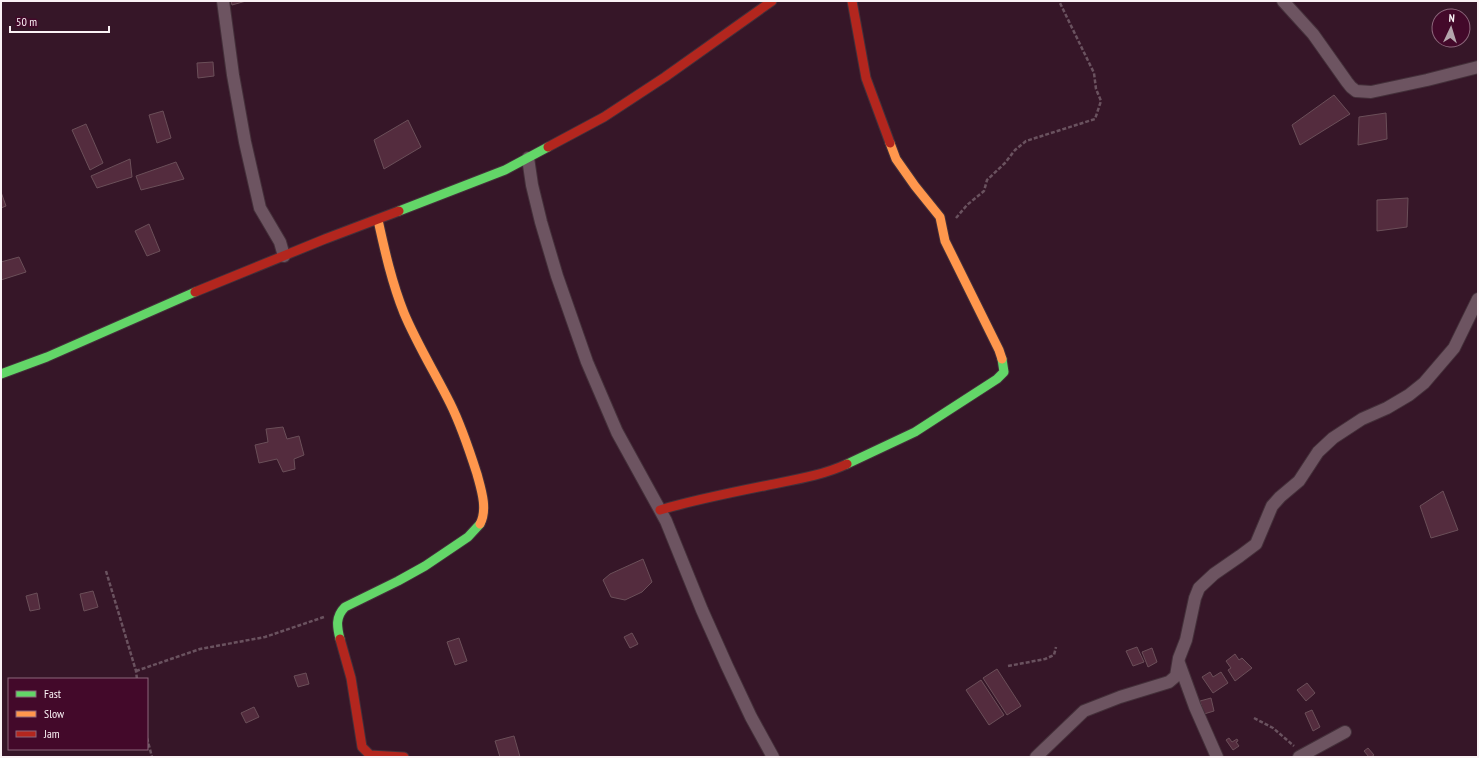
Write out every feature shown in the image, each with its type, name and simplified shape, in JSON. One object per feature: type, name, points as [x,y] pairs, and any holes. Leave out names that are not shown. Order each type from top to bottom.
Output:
[{"type":"street","points":[[223,1],[245,142],[260,208],[280,242],[284,256]]},
{"type":"street","points":[[1,374],[47,357],[192,293],[505,170],[604,117],[665,77],[772,1]]},
{"type":"street","points":[[660,510],[694,500],[804,478],[831,471],[872,454],[915,432],[1001,377],[1004,369],[999,350],[948,248],[940,217],[896,159],[866,78],[852,1]]},
{"type":"street","points":[[1283,1],[1313,34],[1347,82],[1356,91],[1371,92],[1428,80],[1478,67]]},
{"type":"street","points":[[528,158],[532,185],[541,222],[557,276],[587,362],[617,432],[666,521],[702,610],[727,666],[751,717],[773,757]]},
{"type":"street","points":[[378,220],[386,258],[403,311],[412,332],[451,405],[471,454],[480,488],[483,514],[480,524],[472,534],[461,543],[389,587],[348,606],[341,611],[336,623],[351,678],[362,747],[370,755],[404,757]]},
{"type":"street","points":[[1036,757],[1084,711],[1120,697],[1169,682],[1176,676],[1177,658],[1186,640],[1195,598],[1199,588],[1214,574],[1256,544],[1272,506],[1299,480],[1318,452],[1333,438],[1362,419],[1387,408],[1409,395],[1428,379],[1454,348],[1478,299]]},
{"type":"street","points":[[1177,658],[1195,707],[1217,757]]},
{"type":"street","points":[[1301,756],[1345,732]]},
{"type":"path","points":[[943,229],[954,220],[967,205],[984,192],[987,180],[1004,163],[1014,150],[1026,141],[1095,119],[1101,101],[1096,89],[1094,73],[1059,1]]},
{"type":"path","points":[[106,571],[137,678]]},
{"type":"path","points":[[136,671],[200,649],[265,637],[341,611]]},
{"type":"path","points":[[1008,666],[1046,659],[1054,655],[1056,647]]},
{"type":"path","points":[[1254,718],[1274,728],[1301,756]]},
{"type":"path","points":[[148,742],[152,757]]},
{"type":"building","points":[[231,1],[246,1],[232,5]]},
{"type":"building","points":[[213,62],[214,76],[198,78],[197,63]]},
{"type":"building","points":[[1334,95],[1350,114],[1300,145],[1292,125]]},
{"type":"building","points":[[163,111],[171,138],[157,143],[149,115]]},
{"type":"building","points":[[1386,113],[1387,139],[1358,145],[1359,117]]},
{"type":"building","points":[[408,120],[421,147],[384,169],[374,140]]},
{"type":"building","points":[[86,124],[103,163],[90,170],[72,130]]},
{"type":"building","points":[[130,159],[132,177],[97,188],[91,176]]},
{"type":"building","points":[[176,162],[184,179],[141,190],[136,176]]},
{"type":"building","points":[[1,192],[6,206],[1,208]]},
{"type":"building","points":[[1408,198],[1407,227],[1377,231],[1377,200]]},
{"type":"building","points":[[149,224],[160,251],[147,256],[135,231]]},
{"type":"building","points":[[19,257],[26,272],[1,280],[1,262]]},
{"type":"building","points":[[283,427],[287,439],[299,436],[304,455],[294,459],[295,469],[283,472],[277,459],[259,463],[255,445],[268,442],[266,429]]},
{"type":"building","points":[[1443,491],[1458,530],[1431,538],[1420,506]]},
{"type":"building","points":[[643,559],[652,582],[642,592],[625,600],[611,597],[603,580],[610,574]]},
{"type":"building","points":[[93,591],[98,607],[84,611],[80,594]]},
{"type":"building","points":[[37,593],[40,609],[30,611],[26,596]]},
{"type":"building","points":[[632,633],[638,644],[630,648],[624,637]]},
{"type":"building","points":[[459,638],[467,661],[455,665],[447,642]]},
{"type":"building","points":[[1137,647],[1144,662],[1133,666],[1126,651]]},
{"type":"building","points":[[1152,648],[1157,662],[1148,667],[1142,652]]},
{"type":"building","points":[[1235,654],[1239,660],[1242,658],[1252,668],[1235,681],[1228,670],[1231,668],[1226,661]]},
{"type":"building","points":[[997,669],[1021,706],[1007,715],[983,678]]},
{"type":"building","points":[[1210,672],[1213,677],[1221,672],[1228,683],[1213,693],[1202,677]]},
{"type":"building","points":[[306,673],[309,684],[298,687],[294,676]]},
{"type":"building","points":[[981,680],[1004,715],[989,725],[966,690]]},
{"type":"building","points":[[1307,683],[1315,693],[1306,701],[1297,690]]},
{"type":"building","points":[[1211,698],[1214,711],[1204,714],[1200,701]]},
{"type":"building","points":[[254,707],[259,717],[246,723],[241,713]]},
{"type":"building","points":[[1312,710],[1320,727],[1313,731],[1305,713]]},
{"type":"building","points":[[514,736],[520,757],[500,757],[495,741]]},
{"type":"building","points":[[1229,738],[1232,742],[1237,739],[1238,741],[1236,742],[1239,746],[1233,750],[1226,740]]},
{"type":"building","points":[[1368,748],[1374,755],[1371,757],[1369,757],[1364,751]]},
{"type":"traffic: fast","points":[[399,211],[505,170],[548,147]]},
{"type":"traffic: fast","points":[[1,374],[47,357],[195,292]]},
{"type":"traffic: fast","points":[[847,464],[915,432],[997,379],[1004,372],[1002,359]]},
{"type":"traffic: fast","points":[[340,639],[338,618],[345,607],[425,566],[468,537],[480,524]]},
{"type":"traffic: slow","points":[[890,143],[896,159],[940,217],[945,241],[999,350],[1002,359]]},
{"type":"traffic: slow","points":[[378,220],[392,279],[404,313],[454,411],[471,455],[484,506],[480,524]]},
{"type":"traffic: jam","points":[[548,147],[604,117],[665,77],[772,1]]},
{"type":"traffic: jam","points":[[852,1],[866,78],[890,143]]},
{"type":"traffic: jam","points":[[195,292],[325,239],[399,211]]},
{"type":"traffic: jam","points":[[660,510],[712,497],[807,477],[827,472],[847,464]]},
{"type":"traffic: jam","points":[[340,639],[351,678],[362,747],[370,755],[404,757]]}]
